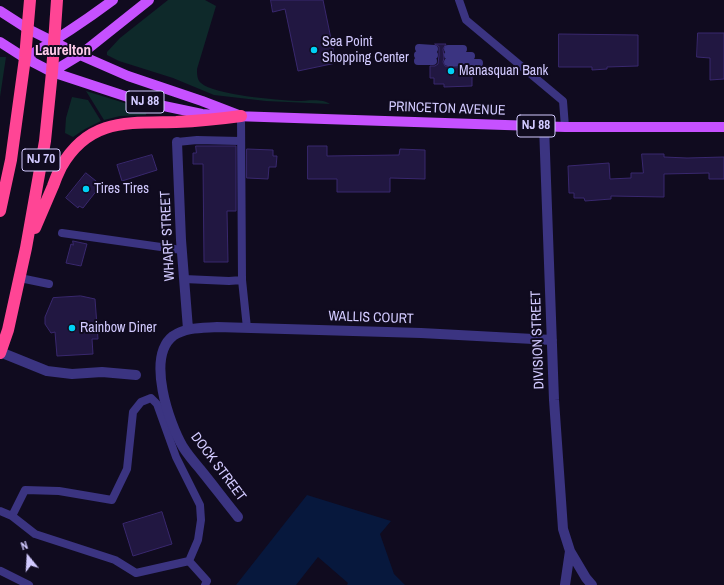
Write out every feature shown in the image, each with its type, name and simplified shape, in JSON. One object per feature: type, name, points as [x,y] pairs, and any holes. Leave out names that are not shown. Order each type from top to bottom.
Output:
[{"type":"highway","name":"NJ 70","points":[[1,207],[11,160],[25,58],[30,0]]},
{"type":"highway","name":"NJ 70","points":[[0,353],[8,330],[20,278],[45,141],[57,0]]},
{"type":"highway","points":[[26,248],[61,167],[73,150],[89,136],[106,127],[121,123],[140,121],[198,121],[241,116]]},
{"type":"highway","points":[[0,187],[1,207]]},
{"type":"main road","points":[[25,58],[97,13],[113,0]]},
{"type":"main road","points":[[52,72],[80,55],[149,0]]},
{"type":"main road","name":"PRINCETON AVENUE","points":[[0,11],[28,29],[80,55],[128,76],[241,116]]},
{"type":"main road","name":"NJ 88","points":[[0,42],[25,58],[52,72]]},
{"type":"main road","name":"PRINCETON AVENUE","points":[[52,72],[140,101],[202,114],[565,127],[724,127]]},
{"type":"street","name":"DIVISION STREET","points":[[544,126],[554,400],[563,529],[570,551],[586,578],[592,585]]},
{"type":"street","name":"WHARF STREET","points":[[177,142],[182,250],[188,328]]},
{"type":"street","name":"WALLIS COURT","points":[[188,328],[217,327],[421,333],[552,340]]},
{"type":"street","name":"DOCK STREET","points":[[188,328],[173,336],[166,343],[163,351],[160,378],[162,394],[175,430],[184,448],[238,517]]},
{"type":"street","points":[[0,353],[47,371],[72,374],[102,372],[136,375]]},
{"type":"street","name":"DIVISION STREET","points":[[565,585],[570,551]]},
{"type":"lane","points":[[459,0],[466,20],[563,101],[565,127]]},
{"type":"lane","points":[[448,55],[463,49]]},
{"type":"lane","points":[[418,55],[434,55],[418,55]]},
{"type":"lane","points":[[448,55],[471,56]]},
{"type":"lane","points":[[448,55],[479,62]]},
{"type":"lane","points":[[241,116],[242,280],[247,328]]},
{"type":"lane","points":[[177,142],[197,140],[240,141]]},
{"type":"lane","points":[[62,233],[182,250]]},
{"type":"lane","points":[[20,278],[49,284]]},
{"type":"lane","points":[[184,279],[229,281],[242,280]]},
{"type":"lane","points":[[12,516],[25,490],[59,491],[112,500],[126,469],[133,412],[141,402],[152,398],[157,404],[176,457],[200,505],[201,520],[198,540],[189,561]]},
{"type":"lane","points":[[0,511],[12,516],[35,534],[115,560],[136,573],[189,561]]},
{"type":"lane","points":[[189,561],[207,584]]},
{"type":"lane","points":[[0,572],[29,585]]},
{"type":"green space","points":[[168,0],[205,0],[216,6],[197,69],[198,79],[201,83],[219,91],[232,94],[297,101],[319,100],[330,104],[266,101],[214,95],[173,78],[119,61],[107,55],[107,52],[120,38]]},
{"type":"green space","points":[[0,57],[6,57],[0,97]]},
{"type":"green space","points":[[86,91],[147,110],[146,115],[120,116],[104,120]]},
{"type":"green space","points":[[72,97],[88,100],[101,121],[73,137],[65,133],[66,118]]},
{"type":"water","points":[[307,495],[391,521],[380,534],[394,574],[405,585],[347,585],[348,583],[318,557],[296,585],[236,585]]},
{"type":"building","points":[[271,0],[323,0],[336,63],[298,71],[285,9],[273,12]]},
{"type":"building","points":[[698,33],[724,33],[724,79],[710,80],[710,58],[697,57]]},
{"type":"building","points":[[559,34],[638,35],[638,66],[607,67],[607,69],[592,70],[592,67],[559,67]]},
{"type":"building","name":"Manasquan Bank","points":[[435,44],[446,44],[443,49],[443,62],[445,66],[472,68],[472,86],[444,87],[444,84],[434,84],[434,78],[430,78],[430,66],[435,66],[438,64],[439,47]]},
{"type":"building","points":[[196,146],[236,146],[236,211],[227,211],[228,262],[204,262],[203,164],[193,164],[193,153],[196,153]]},
{"type":"building","points":[[308,146],[327,146],[327,156],[399,155],[400,149],[425,150],[425,179],[390,178],[390,192],[337,192],[337,179],[308,179]]},
{"type":"building","points":[[247,149],[273,150],[273,156],[277,156],[276,167],[269,167],[268,179],[247,178]]},
{"type":"building","points":[[642,154],[664,154],[664,157],[687,158],[724,157],[724,179],[709,179],[709,173],[664,174],[664,197],[611,196],[611,199],[585,201],[584,198],[574,198],[574,193],[569,193],[568,166],[609,163],[610,179],[631,178],[631,173],[643,173]]},
{"type":"building","points":[[152,155],[157,170],[122,181],[117,165]]},
{"type":"building","name":"Tires Tires","points":[[86,173],[101,185],[83,208],[79,206],[78,208],[66,198]]},
{"type":"building","points":[[73,241],[87,244],[81,266],[66,263],[71,244],[73,245]]},
{"type":"building","name":"Rainbow Diner","points":[[81,296],[95,299],[98,339],[92,339],[93,354],[57,356],[55,332],[51,333],[45,324],[45,317],[53,298]]},
{"type":"building","points":[[162,512],[172,544],[133,556],[123,524]]},
{"type":"place","name":"Sea Point Shopping Center","points":[[314,50]]},
{"type":"place","name":"Manasquan Bank","points":[[451,71]]},
{"type":"place","name":"Tires Tires","points":[[86,189]]},
{"type":"place","name":"Rainbow Diner","points":[[72,328]]},
{"type":"district","name":"Laurelton","points":[[63,51]]}]
